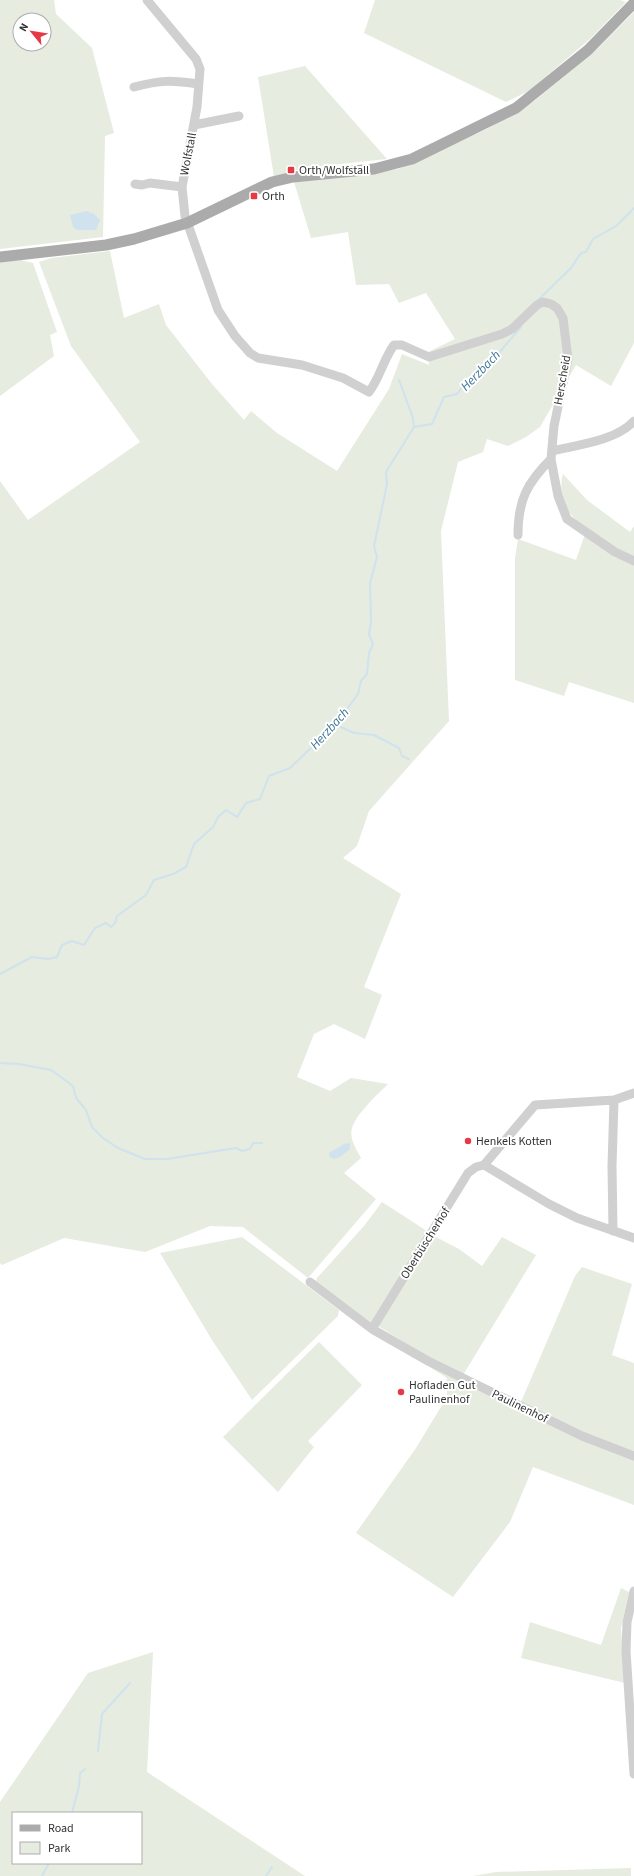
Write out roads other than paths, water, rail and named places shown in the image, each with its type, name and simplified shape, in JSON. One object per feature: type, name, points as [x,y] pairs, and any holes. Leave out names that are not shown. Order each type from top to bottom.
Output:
[{"type":"main road","points":[[0,257],[106,245],[161,232],[187,223],[272,182],[293,177],[374,169],[397,164],[423,154],[516,108],[588,50],[634,1]]},
{"type":"street","name":"Wolfstall","points":[[147,0],[196,59],[200,69],[194,125],[182,187],[187,223]]},
{"type":"street","points":[[134,87],[152,82],[172,80],[198,84]]},
{"type":"street","points":[[194,125],[240,116]]},
{"type":"street","points":[[135,184],[142,185],[150,183],[182,187]]},
{"type":"street","name":"Herscheid","points":[[187,223],[218,310],[235,336],[250,353],[258,358],[302,365],[343,378],[369,392],[387,354],[394,345],[402,345],[429,357],[502,334],[512,329],[537,305],[543,302],[551,304],[557,308],[563,318],[568,359],[554,426],[551,455],[558,496],[568,518],[614,552],[634,561]]},
{"type":"street","points":[[518,535],[520,508],[529,485],[536,473],[551,455],[608,437],[622,431],[634,421]]},
{"type":"street","name":"Oberbüscherhof","points":[[372,1329],[468,1173],[476,1167],[484,1165],[535,1105],[614,1100],[634,1093]]},
{"type":"street","points":[[613,1231],[612,1166],[614,1100]]},
{"type":"street","points":[[484,1165],[549,1204],[577,1218],[634,1238]]},
{"type":"street","name":"Paulinenhof","points":[[310,1282],[372,1329],[428,1361],[582,1436],[634,1456]]},
{"type":"street","points":[[634,1592],[627,1622],[626,1651],[634,1774]]},
{"type":"water","points":[[87,211],[94,214],[100,220],[96,230],[77,230],[73,227],[70,215]]},
{"type":"water","points":[[350,1143],[350,1149],[340,1157],[333,1159],[329,1156],[329,1153],[344,1144]]},
{"type":"waterway","name":"Herzbach","points":[[537,301],[571,268],[581,253],[586,252],[593,239],[616,226],[634,208]]},
{"type":"waterway","name":"Herzbach","points":[[0,974],[32,957],[48,959],[57,957],[62,945],[72,941],[84,945],[95,928],[106,923],[111,927],[115,923],[117,916],[146,895],[154,880],[173,874],[186,867],[194,844],[213,827],[218,817],[226,810],[237,817],[246,803],[260,799],[269,776],[290,768],[336,724],[358,694],[361,681],[367,674],[369,653],[373,644],[369,634],[371,622],[370,583],[377,557],[374,546],[387,484],[386,472],[414,427],[432,424],[444,397],[457,394],[467,381],[472,379],[489,363],[492,357],[498,354],[521,327]]},
{"type":"waterway","points":[[399,380],[413,418],[414,427]]},
{"type":"waterway","points":[[336,725],[354,733],[374,735],[399,748],[402,756],[409,759]]},
{"type":"waterway","points":[[0,1063],[19,1064],[51,1070],[73,1086],[76,1098],[86,1110],[92,1127],[103,1138],[118,1148],[145,1159],[167,1159],[236,1148],[242,1151],[250,1149],[253,1143],[262,1143]]},
{"type":"waterway","points":[[98,1751],[102,1714],[130,1683]]},
{"type":"waterway","points":[[72,1812],[79,1786],[80,1773],[85,1769]]},
{"type":"waterway","points":[[42,1876],[48,1864]]},
{"type":"waterway","points":[[266,1876],[272,1867]]},
{"type":"place","name":"Orth/Wolfstall","points":[[291,170]]},
{"type":"place","name":"Orth","points":[[254,196]]},
{"type":"place","name":"Henkels Kotten","points":[[468,1141]]},
{"type":"place","name":"Hofladen Gut Paulinenhof","points":[[401,1392]]}]
